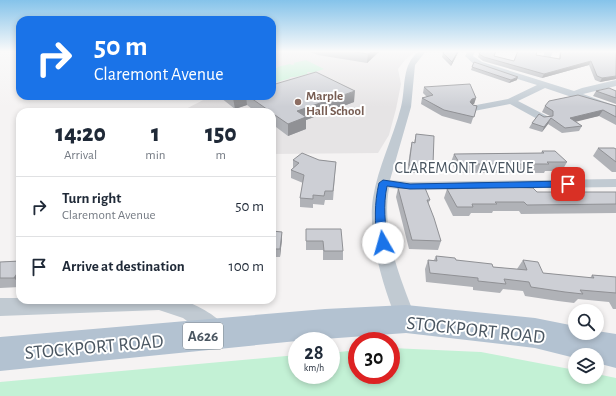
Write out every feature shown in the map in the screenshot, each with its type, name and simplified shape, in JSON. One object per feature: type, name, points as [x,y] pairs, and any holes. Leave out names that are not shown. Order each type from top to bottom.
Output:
[{"type":"main road","name":"STOCKPORT ROAD","points":[[0,354],[325,324],[406,319],[534,333],[616,351]]},
{"type":"street","points":[[406,319],[384,254],[380,220],[380,199],[392,148],[399,134],[403,118],[410,83],[410,69]]},
{"type":"street","points":[[496,69],[576,94],[616,109]]},
{"type":"street","points":[[576,94],[585,90],[616,83]]},
{"type":"street","points":[[472,108],[511,100],[544,85]]},
{"type":"street","points":[[511,100],[545,119]]},
{"type":"street","name":"CLAREMONT AVENUE","points":[[383,183],[410,186],[616,184]]},
{"type":"street","points":[[0,307],[95,304]]},
{"type":"street","points":[[172,304],[178,305],[192,312],[220,334]]},
{"type":"shaded area","name":"Marple Hall School","points":[[276,69],[398,69],[401,84],[389,135],[378,153],[276,154],[276,108],[188,108],[203,100],[276,100]]},
{"type":"green space","points":[[276,69],[323,69],[312,73],[307,72],[308,74],[289,77],[291,78],[277,82]]},
{"type":"green space","points":[[400,348],[481,352],[568,369],[568,384],[604,384],[604,375],[616,378],[616,396],[0,396],[0,382],[288,356],[288,384],[340,384],[340,352],[348,351],[348,384],[400,384]]},
{"type":"building","points":[[479,69],[496,69],[518,77],[511,80]]},
{"type":"building","points":[[528,69],[560,69],[544,74]]},
{"type":"building","points":[[594,69],[616,69],[616,76],[602,78],[597,76]]},
{"type":"building","points":[[316,72],[355,91],[297,111],[306,117],[288,124],[276,116],[276,108],[265,108],[254,100],[276,100],[276,84]]},
{"type":"building","points":[[470,84],[476,98],[472,99],[470,102],[477,106],[474,117],[444,110],[422,98],[433,95],[424,87]]},
{"type":"building","points":[[609,88],[616,91],[616,98],[596,91]]},
{"type":"building","points":[[578,95],[616,106],[616,117],[603,110],[570,118],[582,126],[565,128],[551,118],[544,127],[532,123],[539,114],[544,117],[553,116],[553,111],[545,106],[549,101]]},
{"type":"building","points":[[416,134],[434,136],[433,165],[409,165],[412,142],[415,143]]},
{"type":"building","points":[[598,148],[616,149],[616,162]]},
{"type":"building","points":[[542,151],[555,151],[567,162],[547,162],[549,164],[460,164],[454,154],[544,153]]},
{"type":"building","points":[[302,153],[319,160],[336,162],[333,191],[325,191],[324,196],[313,195],[313,199],[300,198],[304,175],[291,170],[299,163],[293,160]]},
{"type":"building","points":[[507,187],[533,188],[537,192],[616,192],[616,204],[527,205],[524,202],[495,202],[497,204],[472,204],[473,207],[457,207],[447,189]]},
{"type":"building","points":[[398,188],[425,188],[430,200],[427,200],[441,241],[412,240]]},
{"type":"building","points":[[306,229],[341,229],[343,251],[324,251],[323,241],[306,241]]},
{"type":"building","points":[[276,231],[282,232],[280,249],[276,249]]},
{"type":"building","points":[[436,256],[492,264],[493,267],[527,270],[523,260],[538,262],[543,273],[594,278],[592,275],[616,277],[616,293],[580,290],[583,294],[531,287],[529,282],[504,279],[506,284],[478,281],[478,278],[430,273],[428,260],[437,261]]},
{"type":"building","points":[[16,261],[16,275],[14,278],[0,278],[0,262]]},
{"type":"place","name":"Marple Hall School","points":[[298,102]]},
{"type":"route","points":[[383,243],[380,220],[380,199],[383,183],[410,186],[568,184]]}]
